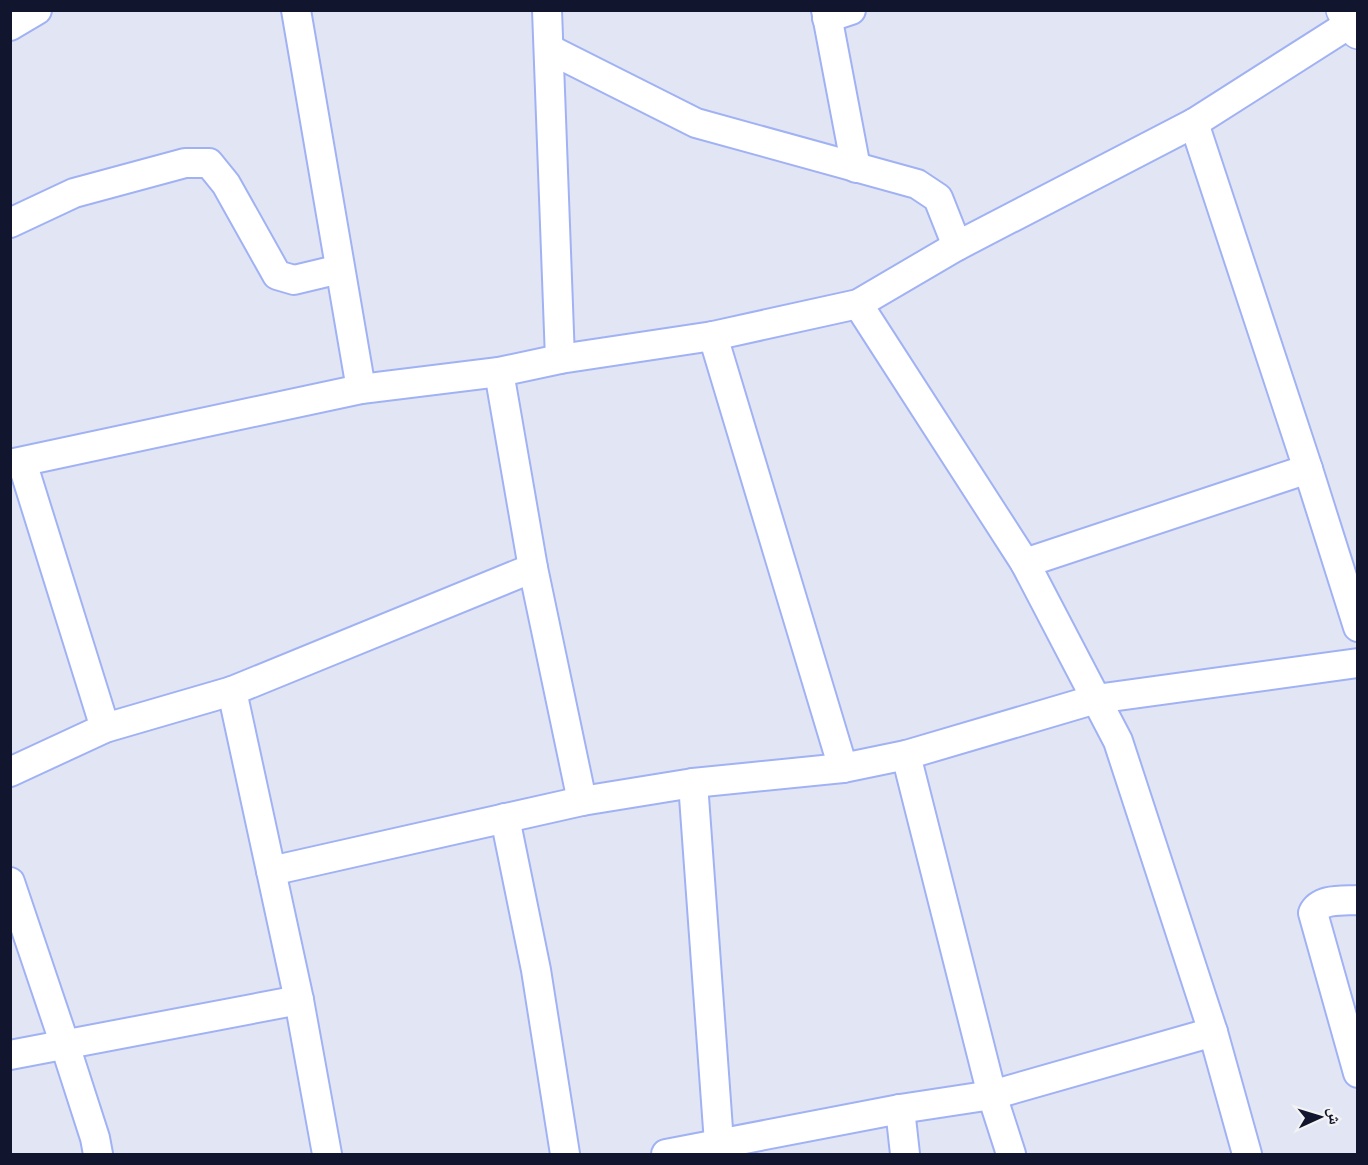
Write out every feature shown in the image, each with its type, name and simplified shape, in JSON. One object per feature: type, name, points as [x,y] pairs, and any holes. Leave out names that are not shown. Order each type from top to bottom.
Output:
[{"type":"street","points":[[10,26],[37,10]]},
{"type":"street","points":[[296,10],[361,389]]},
{"type":"street","points":[[547,10],[560,360]]},
{"type":"street","points":[[835,13],[856,168]]},
{"type":"street","points":[[105,728],[16,463],[361,389],[499,372],[713,336],[858,304],[957,246],[1194,123],[1351,22]]},
{"type":"street","points":[[549,49],[696,123],[917,184],[938,198],[957,246]]},
{"type":"street","points":[[1194,123],[1358,627]]},
{"type":"street","points":[[10,223],[74,193],[185,163],[209,163],[226,183],[277,275],[294,279],[340,269]]},
{"type":"street","points":[[858,304],[1025,563],[1118,741],[1213,1032],[1246,1155]]},
{"type":"street","points":[[713,336],[843,768]]},
{"type":"street","points":[[499,372],[532,568],[582,801]]},
{"type":"street","points":[[1025,563],[1308,469]]},
{"type":"street","points":[[10,772],[105,728],[232,691],[532,568]]},
{"type":"street","points":[[272,871],[582,801],[693,783],[843,768],[906,755],[1096,699],[1358,663]]},
{"type":"street","points":[[232,691],[299,1000],[327,1155]]},
{"type":"street","points":[[906,755],[992,1095],[1011,1155]]},
{"type":"street","points":[[693,783],[716,1149]]},
{"type":"street","points":[[505,818],[536,970],[565,1155]]},
{"type":"street","points":[[10,882],[95,1138],[98,1155]]},
{"type":"street","points":[[1358,900],[1321,903],[1312,913],[1358,1073]]},
{"type":"street","points":[[10,1055],[299,1000]]},
{"type":"street","points":[[666,1155],[716,1149],[900,1108],[992,1095],[1213,1032]]},
{"type":"street","points":[[900,1108],[905,1155]]}]
